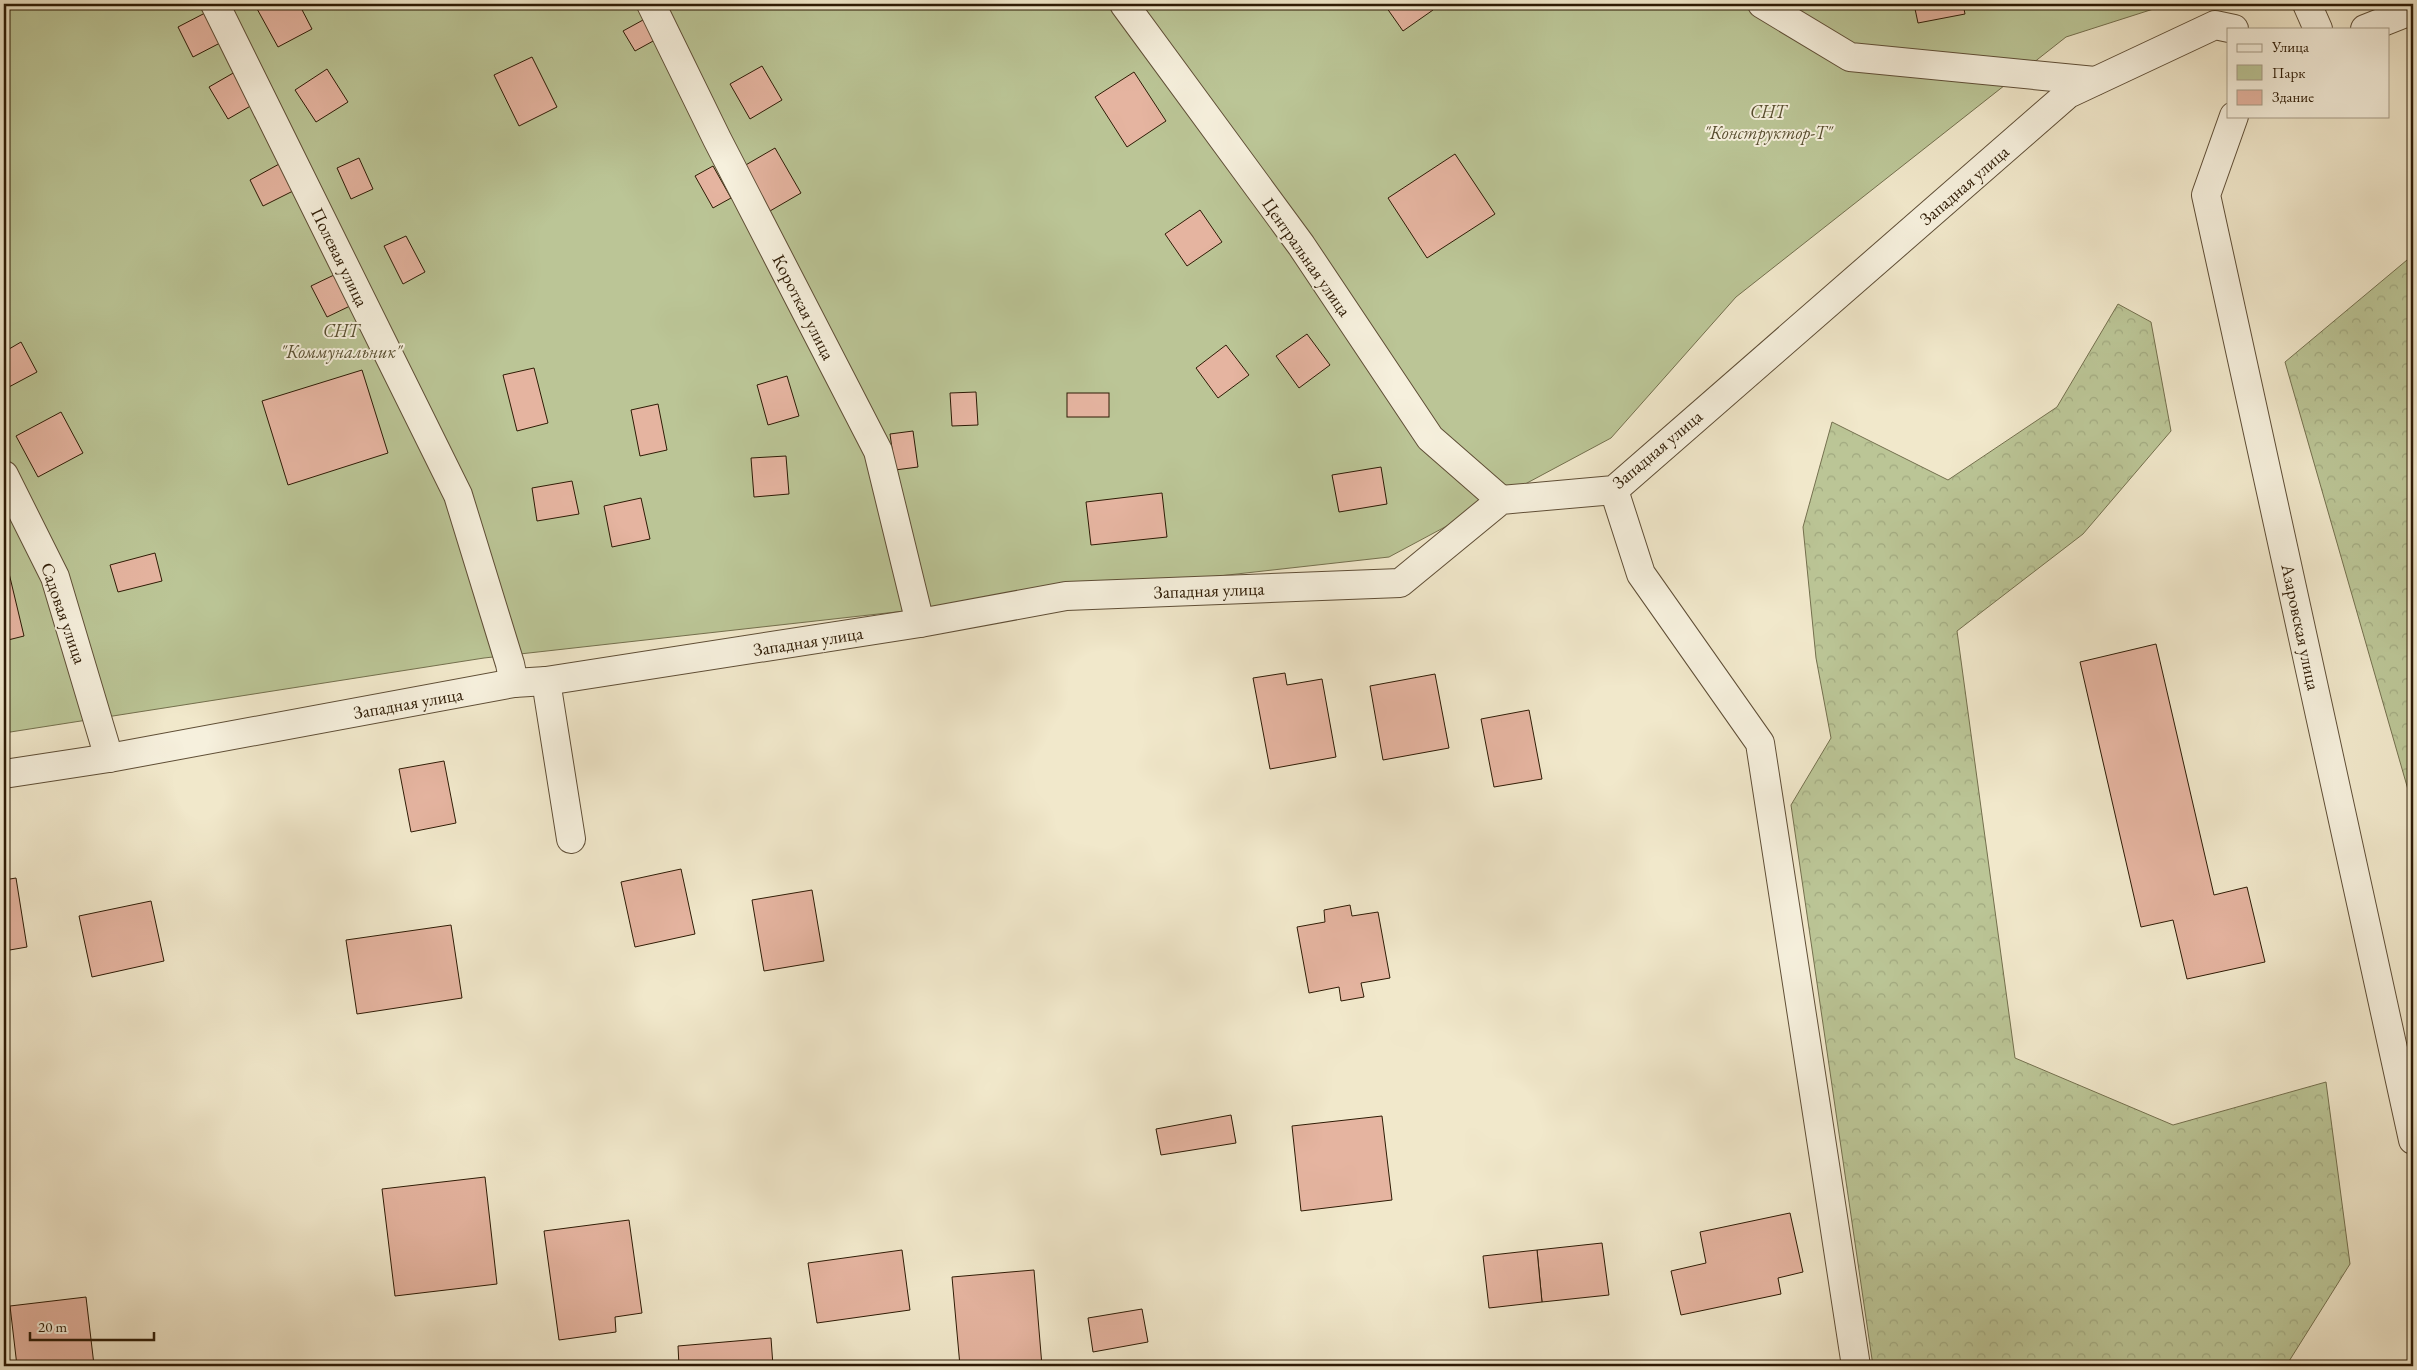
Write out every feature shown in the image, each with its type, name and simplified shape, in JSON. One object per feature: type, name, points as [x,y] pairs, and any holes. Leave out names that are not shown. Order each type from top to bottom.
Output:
[{"type":"street","name":"Полевая улица","points":[[215,4],[458,495],[510,664],[514,684]]},
{"type":"street","name":"Короткая улица","points":[[651,4],[717,139],[878,451],[920,623]]},
{"type":"street","name":"Центральная улица","points":[[1124,4],[1301,245],[1430,438],[1501,500]]},
{"type":"street","points":[[1762,4],[1850,57],[2096,81]]},
{"type":"street","points":[[2307,4],[2318,28]]},
{"type":"street","points":[[2368,28],[2413,10]]},
{"type":"street","name":"Западная улица","points":[[4,774],[109,758],[514,684],[546,682],[920,623],[1066,596],[1400,583],[1501,500],[1614,490],[2068,94],[2215,26],[2228,28]]},
{"type":"street","name":"Азаровская улица","points":[[2233,118],[2206,195],[2413,1140]]},
{"type":"street","name":"Садовая улица","points":[[4,475],[55,577],[109,758]]},
{"type":"street","points":[[1614,490],[1641,574],[1760,744],[1856,1366]]},
{"type":"street","points":[[546,682],[571,839]]},
{"type":"green space","name":"СНТ \"Коммунальник\"","points":[[4,4],[2169,4],[2066,37],[1736,297],[1611,438],[1389,557],[484,658],[4,733]]},
{"type":"green space","points":[[2413,255],[2413,807],[2285,362]]},
{"type":"green space","points":[[2118,304],[2151,322],[2171,431],[2083,534],[1957,631],[2015,1058],[2173,1125],[2326,1082],[2350,1264],[2286,1366],[1873,1366],[1791,805],[1831,738],[1816,658],[1803,527],[1832,422],[1948,480],[2057,407]]},
{"type":"building","points":[[262,4],[299,4],[312,29],[278,47],[256,7]]},
{"type":"building","points":[[1384,4],[1429,4],[1433,10],[1403,31]]},
{"type":"building","points":[[1914,4],[1963,4],[1965,14],[1918,23]]},
{"type":"building","points":[[205,13],[220,43],[193,57],[178,27]]},
{"type":"building","points":[[643,20],[655,40],[635,51],[623,31]]},
{"type":"building","points":[[532,57],[557,107],[519,126],[494,75]]},
{"type":"building","points":[[762,66],[782,100],[750,119],[730,84]]},
{"type":"building","points":[[327,69],[348,102],[316,122],[295,90]]},
{"type":"building","points":[[235,72],[254,104],[228,119],[209,87]]},
{"type":"building","points":[[1134,72],[1166,121],[1127,147],[1095,97]]},
{"type":"building","points":[[775,148],[801,193],[770,211],[744,166]]},
{"type":"building","points":[[1455,154],[1495,214],[1427,258],[1388,198]]},
{"type":"building","points":[[359,158],[373,189],[351,199],[337,168]]},
{"type":"building","points":[[281,163],[295,190],[263,206],[250,180]]},
{"type":"building","points":[[713,166],[731,198],[713,208],[695,176]]},
{"type":"building","points":[[1200,210],[1222,242],[1187,266],[1165,234]]},
{"type":"building","points":[[406,236],[425,272],[403,284],[384,246]]},
{"type":"building","points":[[334,275],[350,306],[327,317],[311,286]]},
{"type":"building","points":[[1307,334],[1330,365],[1299,388],[1276,356]]},
{"type":"building","points":[[21,342],[37,372],[7,388],[4,383],[4,352]]},
{"type":"building","points":[[1226,345],[1249,375],[1218,398],[1196,368]]},
{"type":"building","points":[[534,368],[548,423],[517,431],[503,375]]},
{"type":"building","points":[[362,370],[388,453],[288,485],[262,401]]},
{"type":"building","points":[[787,376],[799,416],[768,425],[757,385]]},
{"type":"building","points":[[976,392],[978,425],[952,426],[950,393]]},
{"type":"building","points":[[1067,393],[1109,393],[1109,417],[1067,417]]},
{"type":"building","points":[[658,404],[667,450],[640,456],[631,410]]},
{"type":"building","points":[[61,412],[83,453],[38,477],[16,436]]},
{"type":"building","points":[[913,431],[918,467],[895,470],[890,434]]},
{"type":"building","points":[[786,456],[789,494],[754,497],[751,458]]},
{"type":"building","points":[[1381,467],[1387,504],[1339,512],[1332,475]]},
{"type":"building","points":[[572,481],[579,514],[537,521],[532,488]]},
{"type":"building","points":[[1162,493],[1167,537],[1091,545],[1086,502]]},
{"type":"building","points":[[641,498],[650,539],[612,547],[604,506]]},
{"type":"building","points":[[155,553],[162,581],[118,592],[110,565]]},
{"type":"building","points":[[8,569],[24,636],[4,641],[4,570]]},
{"type":"building","points":[[2156,644],[2214,895],[2247,887],[2265,962],[2187,979],[2173,920],[2141,927],[2080,662]]},
{"type":"building","points":[[1285,673],[1287,685],[1322,679],[1336,757],[1270,769],[1253,678]]},
{"type":"building","points":[[1435,674],[1449,748],[1383,760],[1370,686]]},
{"type":"building","points":[[1529,710],[1542,779],[1494,787],[1481,719]]},
{"type":"building","points":[[444,761],[456,823],[411,832],[399,769]]},
{"type":"building","points":[[681,869],[695,934],[635,947],[621,882]]},
{"type":"building","points":[[16,878],[27,947],[4,951],[4,880]]},
{"type":"building","points":[[812,890],[824,961],[764,971],[752,900]]},
{"type":"building","points":[[151,901],[164,961],[92,977],[79,916]]},
{"type":"building","points":[[1350,905],[1352,916],[1378,912],[1390,978],[1361,983],[1364,997],[1341,1001],[1339,987],[1309,993],[1297,927],[1325,922],[1324,910]]},
{"type":"building","points":[[451,925],[462,998],[357,1014],[346,940]]},
{"type":"building","points":[[1231,1115],[1236,1143],[1161,1155],[1156,1129]]},
{"type":"building","points":[[1382,1116],[1392,1200],[1301,1211],[1292,1126]]},
{"type":"building","points":[[485,1177],[497,1284],[395,1296],[382,1189]]},
{"type":"building","points":[[1790,1213],[1803,1272],[1778,1278],[1781,1294],[1681,1315],[1671,1271],[1706,1263],[1700,1232]]},
{"type":"building","points":[[629,1220],[642,1313],[615,1317],[616,1332],[559,1340],[544,1231]]},
{"type":"building","points":[[1602,1243],[1609,1295],[1542,1302],[1537,1250]]},
{"type":"building","points":[[902,1250],[910,1310],[817,1323],[808,1263]]},
{"type":"building","points":[[1537,1250],[1542,1302],[1489,1308],[1483,1256]]},
{"type":"building","points":[[1034,1270],[1042,1366],[960,1366],[952,1277]]},
{"type":"building","points":[[86,1297],[94,1365],[17,1366],[10,1306]]},
{"type":"building","points":[[1142,1309],[1148,1342],[1093,1352],[1088,1318]]},
{"type":"building","points":[[771,1338],[773,1366],[679,1366],[678,1346]]},
{"type":"park label","name":"СНТ \"Конструктор-Т\"","points":[[1768,121]]}]
